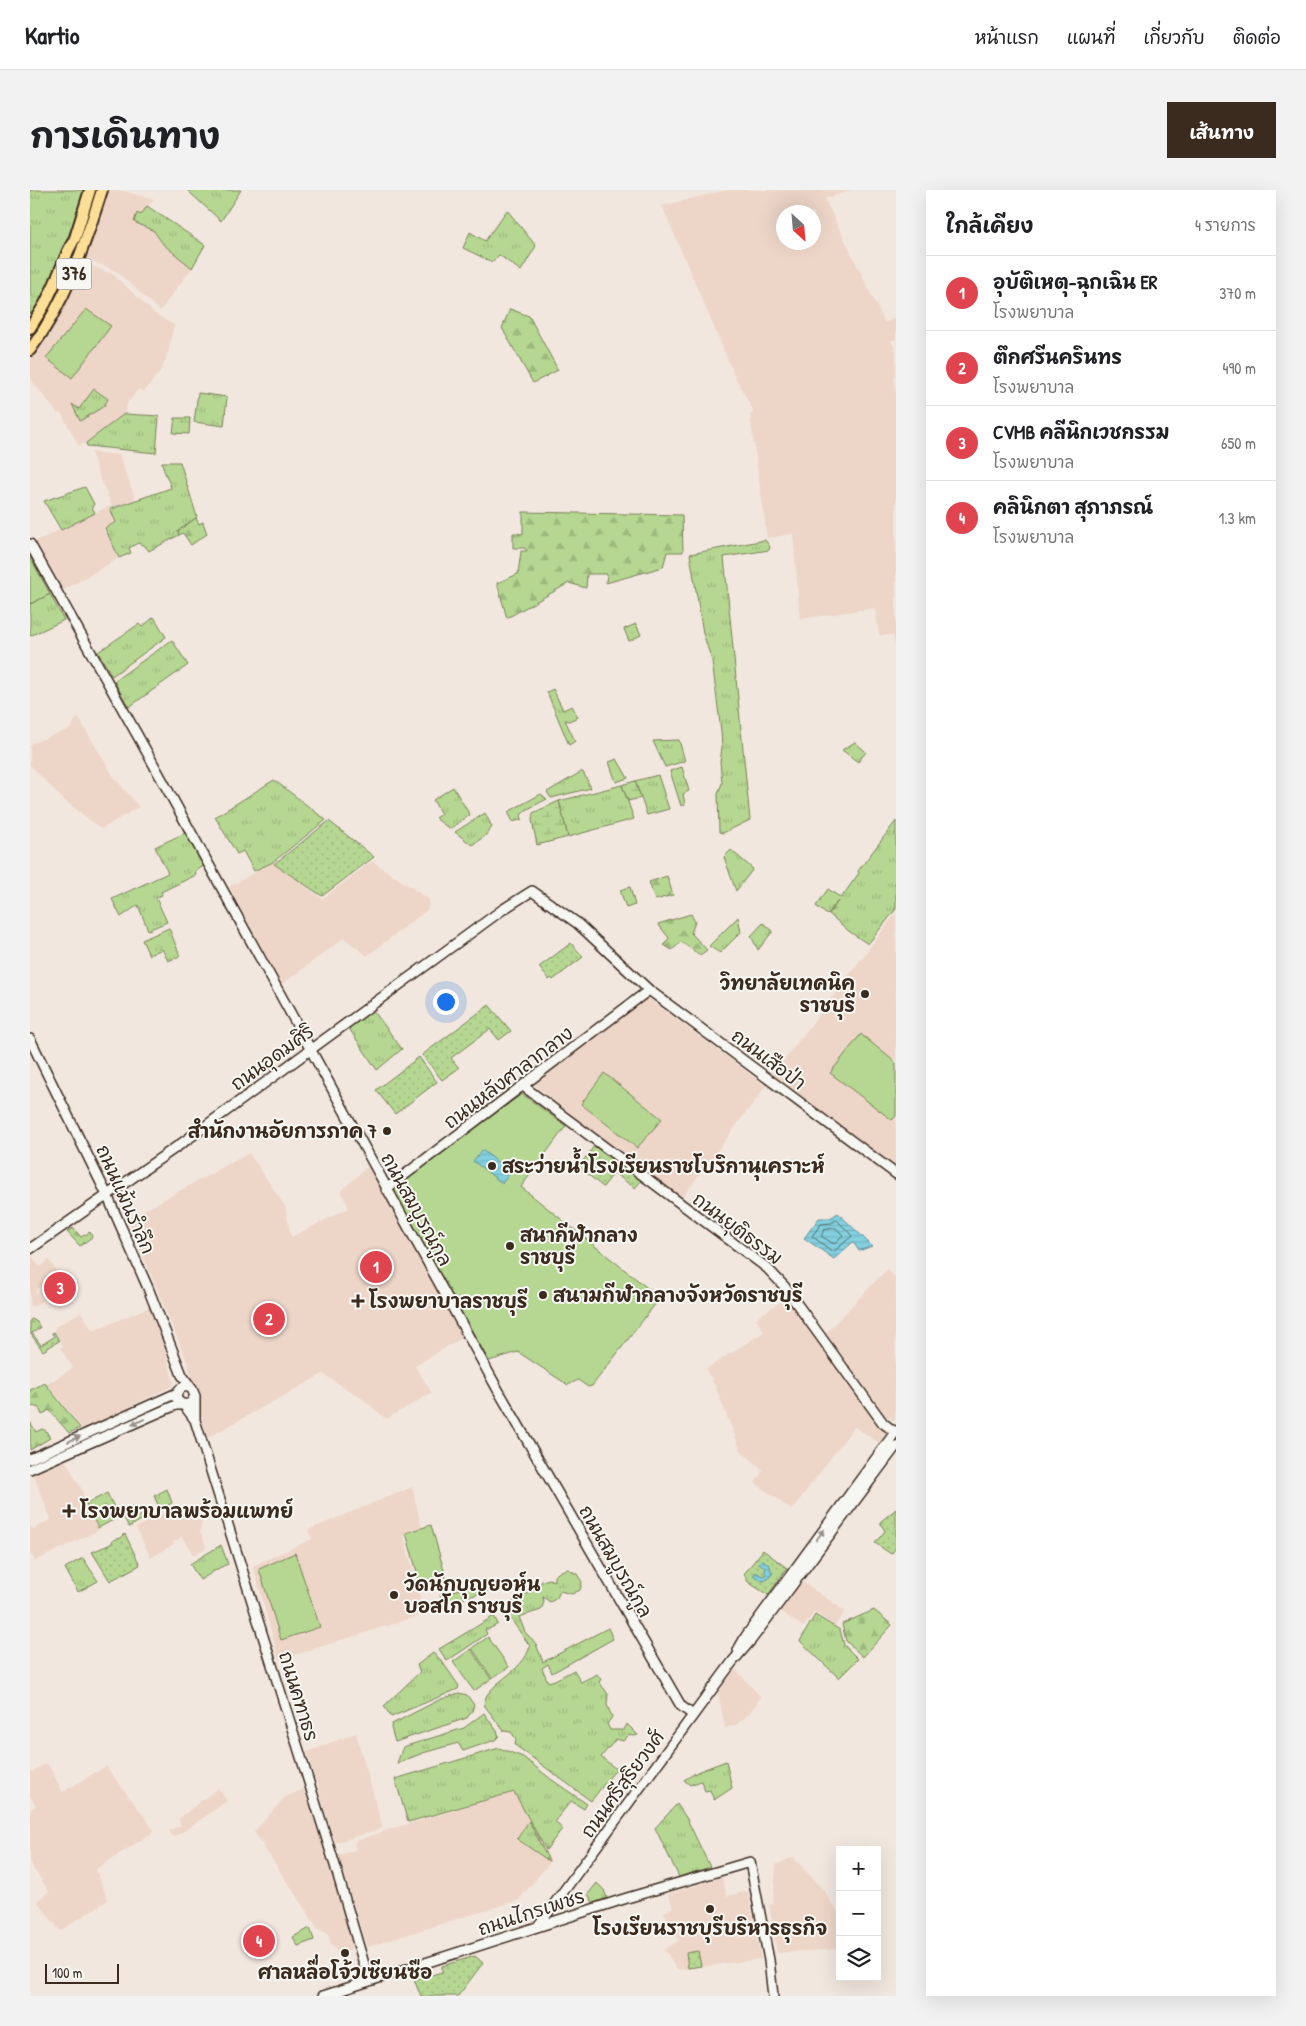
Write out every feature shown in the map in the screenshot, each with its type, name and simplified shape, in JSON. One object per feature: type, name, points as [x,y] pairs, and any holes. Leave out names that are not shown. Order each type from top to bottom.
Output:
[{"type":"main road","name":"376","points":[[30,335],[59,291],[90,190]]},
{"type":"main road","name":"376","points":[[30,350],[64,296],[84,246],[102,190]]},
{"type":"main road","name":"376","points":[[30,328],[45,304],[75,238]]},
{"type":"main road","name":"376","points":[[30,343],[84,246]]},
{"type":"street","name":"ถนนสมบูรณ์กูล","points":[[30,544],[498,1390],[681,1706],[692,1715]]},
{"type":"street","name":"ถนนอุดมศิริ","points":[[30,1249],[502,910],[532,891]]},
{"type":"street","name":"ถนนเสือป่า","points":[[532,891],[577,923],[649,990],[896,1174]]},
{"type":"street","name":"ถนนหลังศาลากลาง","points":[[386,1189],[649,990]]},
{"type":"street","name":"ถนนแม้นรำลึก","points":[[30,1039],[107,1195],[148,1288],[182,1376],[194,1393]]},
{"type":"street","name":"ถนนยุติธรรม","points":[[523,1086],[767,1268],[784,1286],[883,1423],[896,1432]]},
{"type":"street","points":[[182,1376],[177,1392],[177,1400],[184,1405]]},
{"type":"street","points":[[30,1459],[177,1392],[184,1387],[194,1393],[191,1403],[176,1405],[30,1469]]},
{"type":"street","name":"ถนนคฑาธร","points":[[194,1393],[195,1420],[334,1862],[369,1981]]},
{"type":"street","name":"ถนนคฑาธร","points":[[184,1405],[195,1420]]},
{"type":"street","name":"ถนนศรีสุริยวงศ์","points":[[733,1661],[746,1636],[896,1432]]},
{"type":"street","name":"ถนนศรีสุริยวงศ์","points":[[538,1926],[692,1715],[752,1639],[896,1446]]},
{"type":"street","name":"ถนนไกรเพชร","points":[[324,1996],[627,1898],[750,1862],[769,1960],[773,1996]]},
{"type":"shaded area","points":[[108,190],[119,190],[154,199],[134,222],[154,231],[163,244],[192,268],[160,311],[116,271],[85,258]]},
{"type":"shaded area","points":[[726,190],[851,190],[825,199],[885,323],[896,317],[896,339],[891,341],[896,350],[896,377],[894,379],[896,392],[896,649],[893,635],[879,635],[875,608],[800,619],[793,534],[767,538],[750,415],[754,412],[736,379],[662,206]]},
{"type":"shaded area","points":[[83,262],[114,275],[155,314],[174,325],[168,353],[162,369],[144,392],[139,389],[128,402],[124,414],[86,443],[79,446],[61,413],[58,414],[30,378],[30,354],[53,323]]},
{"type":"shaded area","points":[[91,452],[119,455],[136,500],[113,508]]},
{"type":"shaded area","points":[[109,506],[116,522],[105,528],[119,558],[62,591],[34,542]]},
{"type":"shaded area","points":[[78,717],[114,777],[139,807],[101,829],[63,799],[30,765],[30,747],[32,743],[70,729]]},
{"type":"shaded area","points":[[372,861],[430,900],[427,910],[367,956],[344,938],[281,985],[229,887],[273,862],[322,899]]},
{"type":"shaded area","name":"วิทยาลัยเทคนิค ราชบุรี","points":[[896,913],[896,1168],[772,1076]]},
{"type":"shaded area","points":[[648,998],[766,1086],[682,1198],[650,1176],[535,1086],[536,1083]]},
{"type":"shaded area","name":"โรงพยาบาลราชบุรี","points":[[249,1153],[285,1206],[291,1237],[349,1208],[341,1191],[370,1164],[464,1337],[415,1366],[432,1393],[386,1419],[364,1400],[323,1374],[207,1438],[188,1364],[128,1219]]},
{"type":"shaded area","points":[[30,1254],[40,1267],[49,1260],[59,1274],[35,1290],[42,1301],[33,1307],[30,1304]]},
{"type":"shaded area","points":[[887,1269],[896,1278],[895,1420],[886,1417],[826,1333]]},
{"type":"shaded area","points":[[788,1297],[887,1436],[881,1444],[854,1427],[792,1510],[755,1483],[763,1470],[741,1451],[706,1369],[764,1332],[756,1318]]},
{"type":"shaded area","points":[[149,1307],[164,1345],[174,1385],[83,1430],[47,1384],[73,1368],[60,1348],[63,1346],[54,1331],[55,1327],[81,1312],[93,1331]]},
{"type":"shaded area","name":"โรงพยาบาลพร้อมแพทย์","points":[[65,1459],[82,1490],[86,1504],[99,1530],[35,1561],[30,1552],[30,1525],[33,1529],[51,1519],[33,1475]]},
{"type":"shaded area","points":[[412,1487],[422,1529],[404,1536],[424,1614],[279,1660],[253,1566],[312,1539],[308,1530]]},
{"type":"shaded area","points":[[177,1505],[183,1517],[192,1513],[202,1521],[200,1532],[207,1547],[193,1555],[182,1537],[151,1558],[136,1528]]},
{"type":"shaded area","points":[[800,1580],[845,1611],[835,1626],[815,1612],[803,1627],[779,1610]]},
{"type":"shaded area","points":[[735,1669],[761,1697],[748,1715],[736,1725],[725,1728],[718,1692]]},
{"type":"shaded area","points":[[356,1733],[383,1828],[335,1843],[307,1752]]},
{"type":"shaded area","points":[[47,1763],[63,1792],[106,1766],[155,1831],[96,1869],[108,1900],[60,1931],[37,1901],[49,1891],[30,1864],[30,1810],[36,1806],[30,1796],[30,1773]]},
{"type":"shaded area","points":[[218,1788],[227,1801],[173,1837],[169,1831],[181,1825],[178,1819]]},
{"type":"shaded area","points":[[307,1788],[357,1947],[337,1954],[335,1947],[331,1946],[328,1934],[318,1929],[254,1832],[285,1797]]},
{"type":"shaded area","points":[[514,1792],[551,1861],[519,1900],[367,1947],[338,1855],[356,1850],[354,1842],[387,1830]]},
{"type":"shaded area","points":[[793,1857],[824,1891],[836,1909],[836,1949],[777,1953],[769,1905],[773,1904],[776,1865]]},
{"type":"shaded area","points":[[722,1877],[727,1896],[748,1891],[761,1959],[677,1970],[664,1949],[679,1941],[664,1912],[673,1907],[668,1894]]},
{"type":"green space","points":[[30,190],[85,190],[50,286],[30,323]]},
{"type":"green space","points":[[187,190],[241,190],[221,221]]},
{"type":"green space","points":[[147,206],[205,245],[192,268],[163,244],[154,231],[134,222],[137,213],[141,215]]},
{"type":"green space","points":[[507,210],[536,246],[521,271],[499,255],[492,262],[463,248],[470,232],[485,241]]},
{"type":"green space","points":[[86,309],[111,326],[72,378],[46,358]]},
{"type":"green space","points":[[510,309],[529,316],[558,370],[533,383],[502,328]]},
{"type":"green space","points":[[94,389],[108,399],[104,406],[80,421],[72,404],[79,409]]},
{"type":"green space","points":[[198,393],[227,397],[224,426],[194,422]]},
{"type":"green space","points":[[124,414],[159,416],[156,453],[87,446],[86,443]]},
{"type":"green space","points":[[175,418],[190,418],[189,434],[173,433]]},
{"type":"green space","points":[[162,462],[180,462],[197,517],[178,531],[179,535],[149,551],[145,546],[138,543],[129,548],[131,553],[119,558],[105,528],[116,522],[110,509],[171,488]]},
{"type":"green space","points":[[85,487],[94,504],[92,507],[95,513],[61,530],[44,501]]},
{"type":"green space","points":[[523,512],[682,515],[683,552],[667,552],[663,567],[606,583],[607,574],[587,574],[586,588],[569,583],[507,618],[497,583],[518,574],[521,551],[527,551],[525,548],[513,548],[513,533],[523,534]]},
{"type":"green space","points":[[196,518],[199,524],[203,522],[207,534],[191,545],[183,533],[179,535],[178,531]]},
{"type":"green space","points":[[765,540],[770,547],[769,550],[724,557],[750,820],[723,833],[719,832],[718,794],[722,783],[720,762],[722,747],[721,731],[712,661],[703,633],[690,554]]},
{"type":"green space","points":[[30,557],[50,594],[30,604]]},
{"type":"green space","points":[[50,594],[64,620],[30,636],[30,604]]},
{"type":"green space","points":[[154,617],[166,637],[112,676],[98,652],[139,624],[142,627]]},
{"type":"green space","points":[[636,624],[641,635],[629,641],[624,629]]},
{"type":"green space","points":[[172,640],[188,665],[129,707],[114,681]]},
{"type":"green space","points":[[553,689],[563,710],[572,706],[578,717],[569,721],[565,720],[575,741],[569,745],[547,692]]},
{"type":"green space","points":[[679,740],[685,761],[665,767],[653,741]]},
{"type":"green space","points":[[855,742],[866,752],[858,762],[842,750]]},
{"type":"green space","points":[[617,759],[628,778],[616,782],[609,762]]},
{"type":"green space","points":[[682,767],[689,791],[683,794],[685,805],[681,806],[670,771]]},
{"type":"green space","points":[[583,772],[591,788],[551,798],[547,792]]},
{"type":"green space","points":[[658,775],[669,809],[647,815],[635,781]]},
{"type":"green space","points":[[274,780],[326,820],[273,862],[254,871],[243,851],[237,854],[215,817]]},
{"type":"green space","points":[[635,781],[641,798],[628,801],[622,785]]},
{"type":"green space","points":[[622,785],[634,819],[568,837],[559,801]]},
{"type":"green space","points":[[453,787],[470,815],[450,829],[435,818],[441,814],[433,800]]},
{"type":"green space","points":[[541,794],[547,799],[526,810],[521,815],[522,819],[513,822],[508,812]]},
{"type":"green space","points":[[559,801],[568,837],[537,845],[532,820],[533,813]]},
{"type":"green space","points":[[485,813],[492,827],[485,836],[472,845],[455,832]]},
{"type":"green space","points":[[329,821],[374,857],[322,896],[274,864]]},
{"type":"green space","points":[[896,821],[896,909],[868,944],[829,914],[838,901],[827,915],[816,906],[828,889],[841,898],[859,873],[858,871]]},
{"type":"green space","points":[[185,833],[204,866],[195,871],[196,875],[161,892],[162,895],[156,898],[167,922],[148,930],[138,905],[121,917],[112,899],[168,873],[155,847]]},
{"type":"green space","points":[[731,850],[753,869],[736,891],[724,857]]},
{"type":"green space","points":[[667,876],[673,895],[655,900],[649,882]]},
{"type":"green space","points":[[630,887],[635,905],[626,908],[620,890]]},
{"type":"green space","points":[[691,914],[695,922],[691,933],[707,950],[700,955],[681,942],[672,950],[664,945],[669,938],[658,924]]},
{"type":"green space","points":[[738,917],[741,932],[720,953],[709,946]]},
{"type":"green space","points":[[763,923],[773,931],[758,950],[751,936]]},
{"type":"green space","points":[[169,928],[180,956],[168,961],[162,949],[149,955],[142,940]]},
{"type":"green space","points":[[571,943],[583,957],[553,980],[551,978],[549,980],[539,967]]},
{"type":"green space","points":[[489,1005],[511,1031],[499,1040],[490,1029],[451,1058],[459,1068],[442,1080],[422,1055]]},
{"type":"green space","points":[[373,1010],[402,1049],[377,1070],[348,1027]]},
{"type":"green space","points":[[861,1034],[896,1063],[896,1116],[892,1120],[830,1073]]},
{"type":"green space","points":[[419,1057],[437,1082],[395,1114],[376,1090]]},
{"type":"green space","points":[[604,1073],[662,1119],[637,1148],[581,1104]]},
{"type":"green space","name":"สนากีฬากลาง ราชบุรี","points":[[522,1094],[566,1126],[521,1187],[660,1298],[592,1386],[588,1387],[578,1380],[568,1385],[518,1352],[489,1361],[395,1194],[395,1186]]},
{"type":"green space","points":[[594,1146],[642,1180],[635,1188],[614,1173],[603,1187],[580,1168],[580,1165]]},
{"type":"green space","points":[[73,1228],[81,1237],[90,1232],[92,1237],[80,1246],[67,1232]]},
{"type":"green space","points":[[32,1319],[37,1322],[40,1328],[32,1333],[41,1345],[54,1337],[52,1333],[54,1332],[59,1341],[43,1351],[30,1333],[30,1320]]},
{"type":"green space","points":[[45,1383],[80,1428],[69,1433],[49,1410],[42,1415],[39,1408],[33,1406],[30,1408],[30,1390]]},
{"type":"green space","points":[[30,1422],[36,1432],[42,1429],[46,1431],[50,1438],[30,1450]]},
{"type":"green space","points":[[167,1489],[172,1503],[160,1509],[154,1496]]},
{"type":"green space","points":[[107,1493],[119,1517],[98,1528],[86,1504]]},
{"type":"green space","points":[[133,1506],[134,1509],[130,1511],[134,1519],[144,1514],[145,1518],[129,1527],[120,1511]]},
{"type":"green space","points":[[896,1509],[896,1548],[891,1554],[875,1543],[885,1531],[880,1522]]},
{"type":"green space","points":[[431,1525],[447,1581],[422,1590],[406,1533]]},
{"type":"green space","points":[[125,1534],[140,1565],[110,1581],[92,1552],[111,1544],[113,1540],[121,1538]]},
{"type":"green space","points":[[221,1545],[228,1564],[200,1580],[190,1564]]},
{"type":"green space","points":[[763,1550],[787,1568],[768,1595],[748,1582],[744,1574]]},
{"type":"green space","points":[[295,1553],[320,1627],[281,1640],[259,1569]]},
{"type":"green space","points":[[83,1558],[98,1581],[78,1592],[65,1568]]},
{"type":"green space","points":[[568,1569],[577,1574],[582,1582],[580,1590],[572,1594],[560,1591],[557,1598],[550,1602],[543,1597],[544,1602],[541,1610],[519,1617],[525,1632],[536,1644],[543,1662],[608,1628],[613,1639],[552,1673],[548,1664],[542,1668],[548,1682],[574,1670],[581,1682],[597,1674],[601,1679],[599,1682],[608,1694],[607,1705],[612,1717],[607,1724],[610,1730],[624,1730],[627,1724],[638,1735],[629,1735],[623,1741],[616,1739],[601,1757],[616,1769],[591,1801],[515,1745],[516,1739],[511,1732],[504,1731],[484,1705],[490,1691],[520,1664],[530,1646],[505,1611],[514,1600],[538,1588],[542,1581],[549,1579],[554,1581],[554,1576]]},
{"type":"green space","points":[[485,1579],[488,1591],[468,1597],[464,1586]]},
{"type":"green space","points":[[462,1588],[465,1598],[445,1605],[440,1595]]},
{"type":"green space","points":[[874,1610],[892,1625],[863,1657],[846,1641],[842,1624]]},
{"type":"green space","points":[[815,1615],[840,1630],[844,1645],[858,1659],[839,1678],[800,1641]]},
{"type":"green space","points":[[494,1616],[498,1624],[485,1629],[487,1634],[447,1661],[439,1649]]},
{"type":"green space","points":[[488,1637],[509,1667],[492,1678],[472,1648]]},
{"type":"green space","points":[[471,1649],[491,1679],[474,1691],[453,1662]]},
{"type":"green space","points":[[433,1653],[441,1660],[459,1686],[458,1689],[391,1717],[384,1706],[420,1672],[417,1665]]},
{"type":"green space","points":[[459,1693],[467,1695],[474,1705],[467,1718],[395,1742],[391,1728],[392,1724],[439,1700]]},
{"type":"green space","points":[[484,1713],[497,1731],[499,1736],[495,1740],[463,1751],[458,1743],[397,1763],[403,1747],[464,1728]]},
{"type":"green space","points":[[499,1748],[523,1757],[587,1804],[584,1809],[571,1801],[555,1821],[562,1829],[546,1850],[514,1792],[408,1822],[395,1779]]},
{"type":"green space","points":[[726,1761],[732,1788],[714,1800],[710,1790],[705,1791],[701,1781],[690,1785],[684,1780],[697,1772]]},
{"type":"green space","points":[[677,1804],[687,1819],[710,1867],[679,1877],[655,1828]]},
{"type":"green space","points":[[529,1821],[549,1861],[517,1839]]},
{"type":"green space","points":[[597,1883],[604,1890],[607,1898],[593,1903],[588,1894]]},
{"type":"green space","points":[[310,1928],[314,1940],[298,1946],[293,1937]]},
{"type":"green space","points":[[698,1951],[701,1966],[688,1968],[686,1953]]},
{"type":"green space","points":[[475,1956],[483,1963],[458,1996],[421,1996],[414,1980],[442,1972],[442,1966]]},
{"type":"water","name":"สระว่ายน้ำโรงเรียนราชโบริกานุเคราะห์","points":[[482,1150],[511,1172],[502,1183],[473,1161]]},
{"type":"water","points":[[838,1213],[872,1246],[859,1251],[853,1242],[834,1259],[804,1238],[819,1218],[830,1218]]},
{"type":"water","points":[[762,1559],[770,1566],[772,1574],[763,1581],[753,1576],[756,1572],[762,1576],[765,1575],[765,1568],[759,1563]]},
{"type":"place","name":"วิทยาลัยเทคนิค ราชบุรี","points":[[865,994]]},
{"type":"place","name":"สำนักงานอัยการภาค 7","points":[[387,1131]]},
{"type":"place","name":"สระว่ายน้ำโรงเรียนราชโบริกานุเคราะห์","points":[[492,1166]]},
{"type":"place","name":"สนากีฬากลาง ราชบุรี","points":[[510,1246]]},
{"type":"place","name":"อุบัติเหตุ-ฉุกเฉิน ER","points":[[376,1267]]},
{"type":"place","name":"CVMB คลีนิกเวชกรรม","points":[[60,1288]]},
{"type":"place","name":"สนามกีฬากลางจังหวัดราชบุรี","points":[[543,1295]]},
{"type":"place","name":"โรงพยาบาลราชบุรี","points":[[358,1301]]},
{"type":"place","name":"ตึกศรีนครินทร","points":[[269,1319]]},
{"type":"place","name":"โรงพยาบาลพร้อมแพทย์","points":[[69,1511]]},
{"type":"place","name":"วัดนักบุญยอห์น บอสโก ราชบุรี","points":[[394,1595]]},
{"type":"place","name":"โรงเรียนราชบุรีบริหารธุรกิจ","points":[[710,1909]]},
{"type":"place","name":"คลินิกตา สุภาภรณ์","points":[[259,1941]]},
{"type":"place","name":"ศาลหลื่อโจ้วเซียนซือ","points":[[345,1953]]}]
